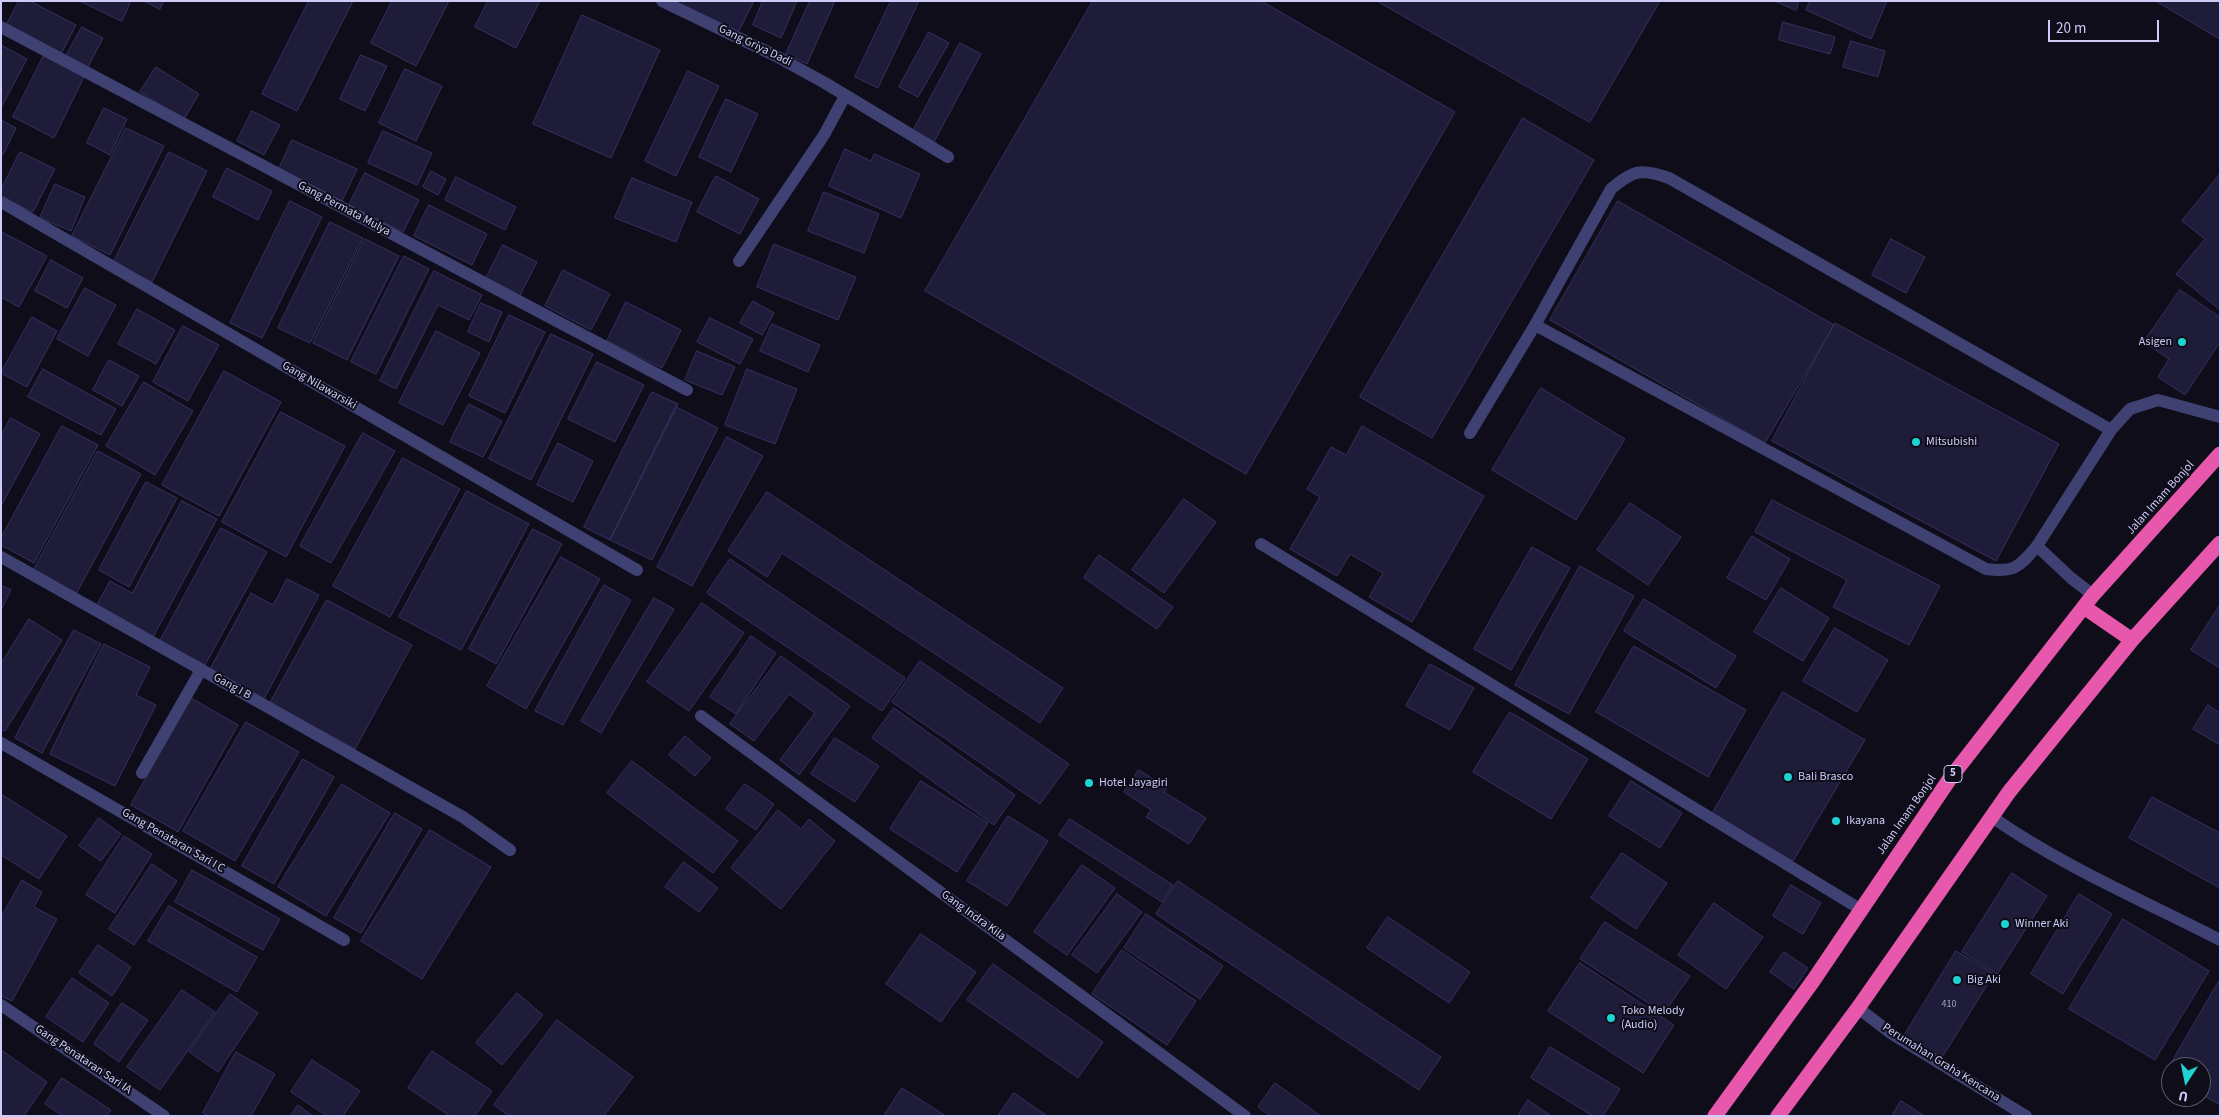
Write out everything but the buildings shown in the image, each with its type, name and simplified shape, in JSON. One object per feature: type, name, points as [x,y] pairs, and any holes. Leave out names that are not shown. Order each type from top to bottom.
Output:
[{"type":"highway","name":"Jalan Imam Bonjol","points":[[1715,1116],[1813,981],[1951,777],[2084,607],[2220,454]]},
{"type":"highway","points":[[1778,1116],[1858,1008],[2016,785],[2132,640],[2220,543]]},
{"type":"highway","points":[[2084,607],[2132,640]]},
{"type":"street","name":"Gang Griya Dadi","points":[[662,1],[776,56],[948,157]]},
{"type":"street","name":"Gang Permata Mulya","points":[[1,27],[686,390]]},
{"type":"street","points":[[739,261],[824,135],[845,96]]},
{"type":"street","points":[[1470,433],[1535,326],[1611,189],[1628,174],[1647,171],[1668,178],[2111,430]]},
{"type":"street","name":"Gang Nilawarsiki","points":[[1,202],[637,570]]},
{"type":"street","points":[[1535,326],[1986,569],[2004,571],[2020,566],[2037,546],[2111,430],[2130,408],[2158,400],[2220,417]]},
{"type":"street","points":[[1262,544],[1860,909]]},
{"type":"street","points":[[2037,546],[2071,578],[2094,595]]},
{"type":"street","name":"Gang I B","points":[[1,557],[463,817],[510,850]]},
{"type":"street","points":[[142,773],[201,670]]},
{"type":"street","name":"Gang Indra Kila","points":[[701,716],[1245,1116]]},
{"type":"street","name":"Gang Penataran Sari I C","points":[[1,743],[344,940]]},
{"type":"street","points":[[1992,817],[2055,856],[2220,940]]},
{"type":"street","name":"Gang Penataran Sari IA","points":[[1,1005],[164,1116]]},
{"type":"street","name":"Perumahan Graha Kencana","points":[[1858,1008],[1892,1034],[2026,1116]]},
{"type":"place","name":"Asigen","points":[[2182,342]]},
{"type":"place","name":"Mitsubishi","points":[[1916,442]]},
{"type":"place","name":"Bali Brasco","points":[[1788,777]]},
{"type":"place","name":"Hotel Jayagiri","points":[[1089,783]]},
{"type":"place","name":"Ikayana","points":[[1836,821]]},
{"type":"place","name":"Winner Aki","points":[[2005,924]]},
{"type":"place","name":"Big Aki","points":[[1957,980]]},
{"type":"place","name":"Toko Melody (Audio)","points":[[1611,1018]]}]
